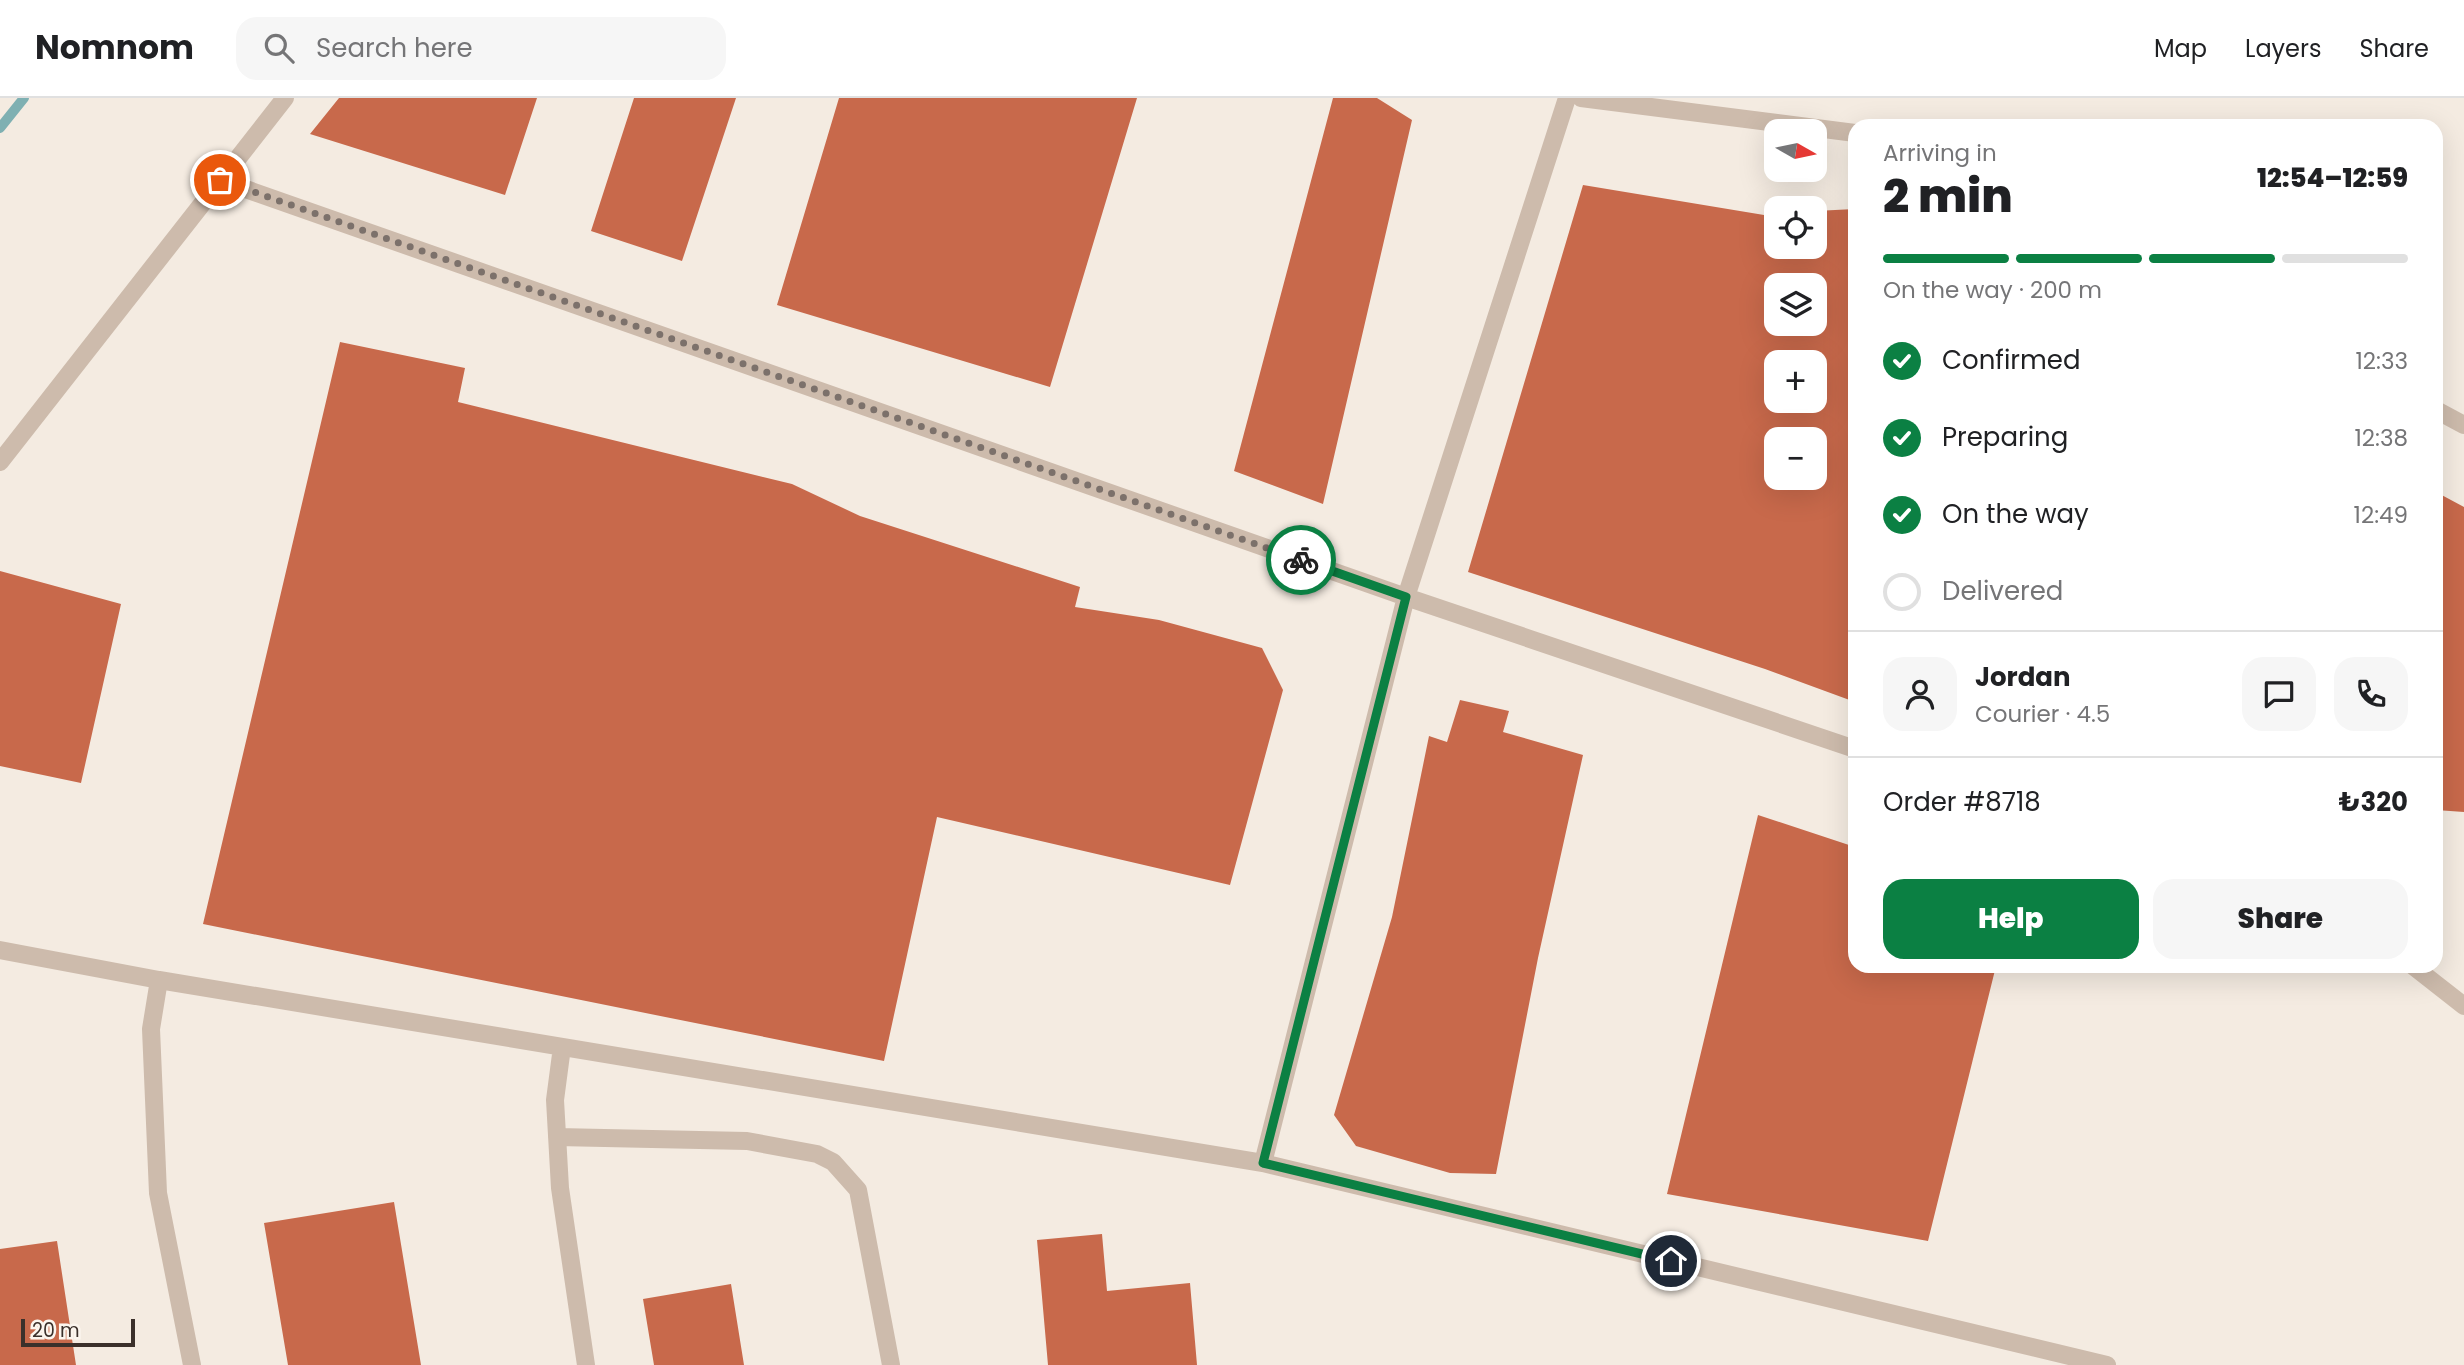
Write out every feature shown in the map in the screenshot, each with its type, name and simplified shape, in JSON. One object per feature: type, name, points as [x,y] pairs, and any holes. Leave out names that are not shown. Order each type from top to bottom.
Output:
[{"type":"street","points":[[0,462],[285,98]]},
{"type":"street","points":[[1263,1163],[1406,597],[1567,98]]},
{"type":"street","points":[[1581,98],[1848,132]]},
{"type":"street","points":[[220,180],[1406,597],[1848,747]]},
{"type":"street","points":[[2443,414],[2464,425]]},
{"type":"street","points":[[0,950],[159,980],[1263,1163],[2107,1365]]},
{"type":"street","points":[[2422,973],[2464,1006]]},
{"type":"street","points":[[159,980],[151,1029],[158,1193],[192,1365]]},
{"type":"street","points":[[562,1047],[555,1100],[560,1188],[586,1365]]},
{"type":"street","points":[[557,1137],[747,1141],[817,1154],[833,1163],[858,1190],[891,1365]]},
{"type":"building","points":[[339,98],[537,98],[505,195],[310,134]]},
{"type":"building","points":[[634,98],[736,98],[682,261],[591,231]]},
{"type":"building","points":[[839,98],[1137,98],[1050,387],[777,305]]},
{"type":"building","points":[[1333,98],[1377,98],[1412,120],[1323,504],[1234,471]]},
{"type":"building","points":[[1583,185],[1764,215],[1764,259],[1827,259],[1827,210],[1848,209],[1848,699],[1765,669],[1468,572]]},
{"type":"building","points":[[340,342],[465,368],[458,402],[792,484],[860,516],[1080,587],[1075,607],[1159,620],[1262,648],[1283,690],[1230,885],[937,817],[884,1061],[203,924]]},
{"type":"building","points":[[2443,496],[2464,507],[2464,812],[2443,810]]},
{"type":"building","points":[[0,571],[121,604],[81,783],[0,766]]},
{"type":"building","points":[[1460,700],[1509,711],[1503,732],[1583,755],[1538,958],[1496,1174],[1450,1173],[1356,1146],[1334,1115],[1392,917],[1429,736],[1447,742]]},
{"type":"building","points":[[1758,815],[1848,845],[1848,973],[1994,973],[1928,1241],[1667,1194]]},
{"type":"building","points":[[394,1202],[421,1365],[288,1365],[264,1223]]},
{"type":"building","points":[[1102,1234],[1107,1291],[1190,1283],[1197,1365],[1048,1365],[1037,1240]]},
{"type":"building","points":[[57,1241],[76,1365],[0,1365],[0,1249]]},
{"type":"building","points":[[731,1284],[744,1365],[654,1365],[643,1299]]},
{"type":"waterway","points":[[0,128],[24,98]]},
{"type":"way so far","points":[[220,180],[1301,560]]},
{"type":"route","points":[[1301,560],[1406,597],[1263,1163],[1671,1261]]}]
